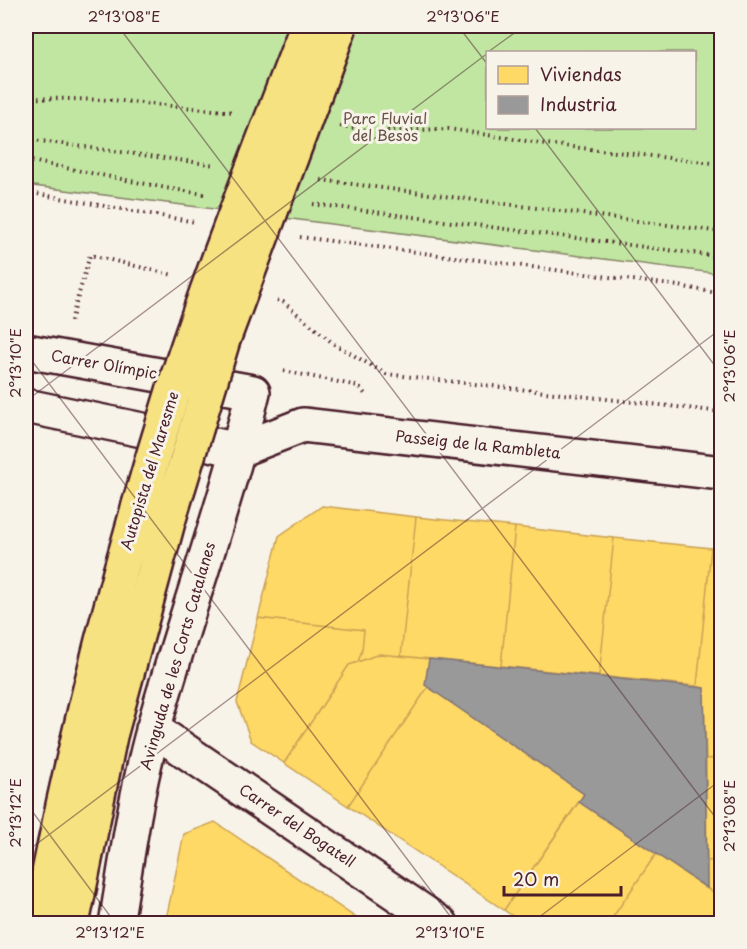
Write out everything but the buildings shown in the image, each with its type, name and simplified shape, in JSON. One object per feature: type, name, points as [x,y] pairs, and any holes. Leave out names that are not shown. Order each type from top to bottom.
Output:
[{"type":"highway","points":[[72,924],[110,736],[168,522],[223,340],[340,26]]},
{"type":"highway","name":"Autopista del Maresme","points":[[39,924],[89,688],[140,500],[175,386],[237,208],[305,32]]},
{"type":"highway","points":[[140,500],[207,395]]},
{"type":"street","name":"Carrer Olímpic","points":[[26,351],[253,392]]},
{"type":"street","name":"Avinguda de les Corts Catalanes","points":[[116,924],[133,823],[153,729],[239,450],[253,392]]},
{"type":"street","points":[[26,405],[239,450]]},
{"type":"street","name":"Passeig de la Rambleta","points":[[239,450],[303,425],[722,472]]},
{"type":"street","name":"Carrer del Bogatell","points":[[153,729],[441,924]]},
{"type":"path","points":[[26,98],[112,100],[239,113]]},
{"type":"path","points":[[329,125],[374,131],[449,129],[546,144],[722,164]]},
{"type":"path","points":[[26,139],[224,166]]},
{"type":"path","points":[[26,160],[166,188],[209,194]]},
{"type":"path","points":[[318,179],[722,232]]},
{"type":"path","points":[[26,192],[164,217]]},
{"type":"path","points":[[304,204],[337,206],[722,257]]},
{"type":"path","points":[[291,236],[679,286],[722,294]]},
{"type":"path","points":[[69,328],[90,255],[181,277]]},
{"type":"path","points":[[272,299],[283,302],[334,344],[386,374],[722,412]]},
{"type":"green space","name":"Parc Fluvial del Besòs","points":[[26,26],[721,26],[721,274],[26,185]]}]
